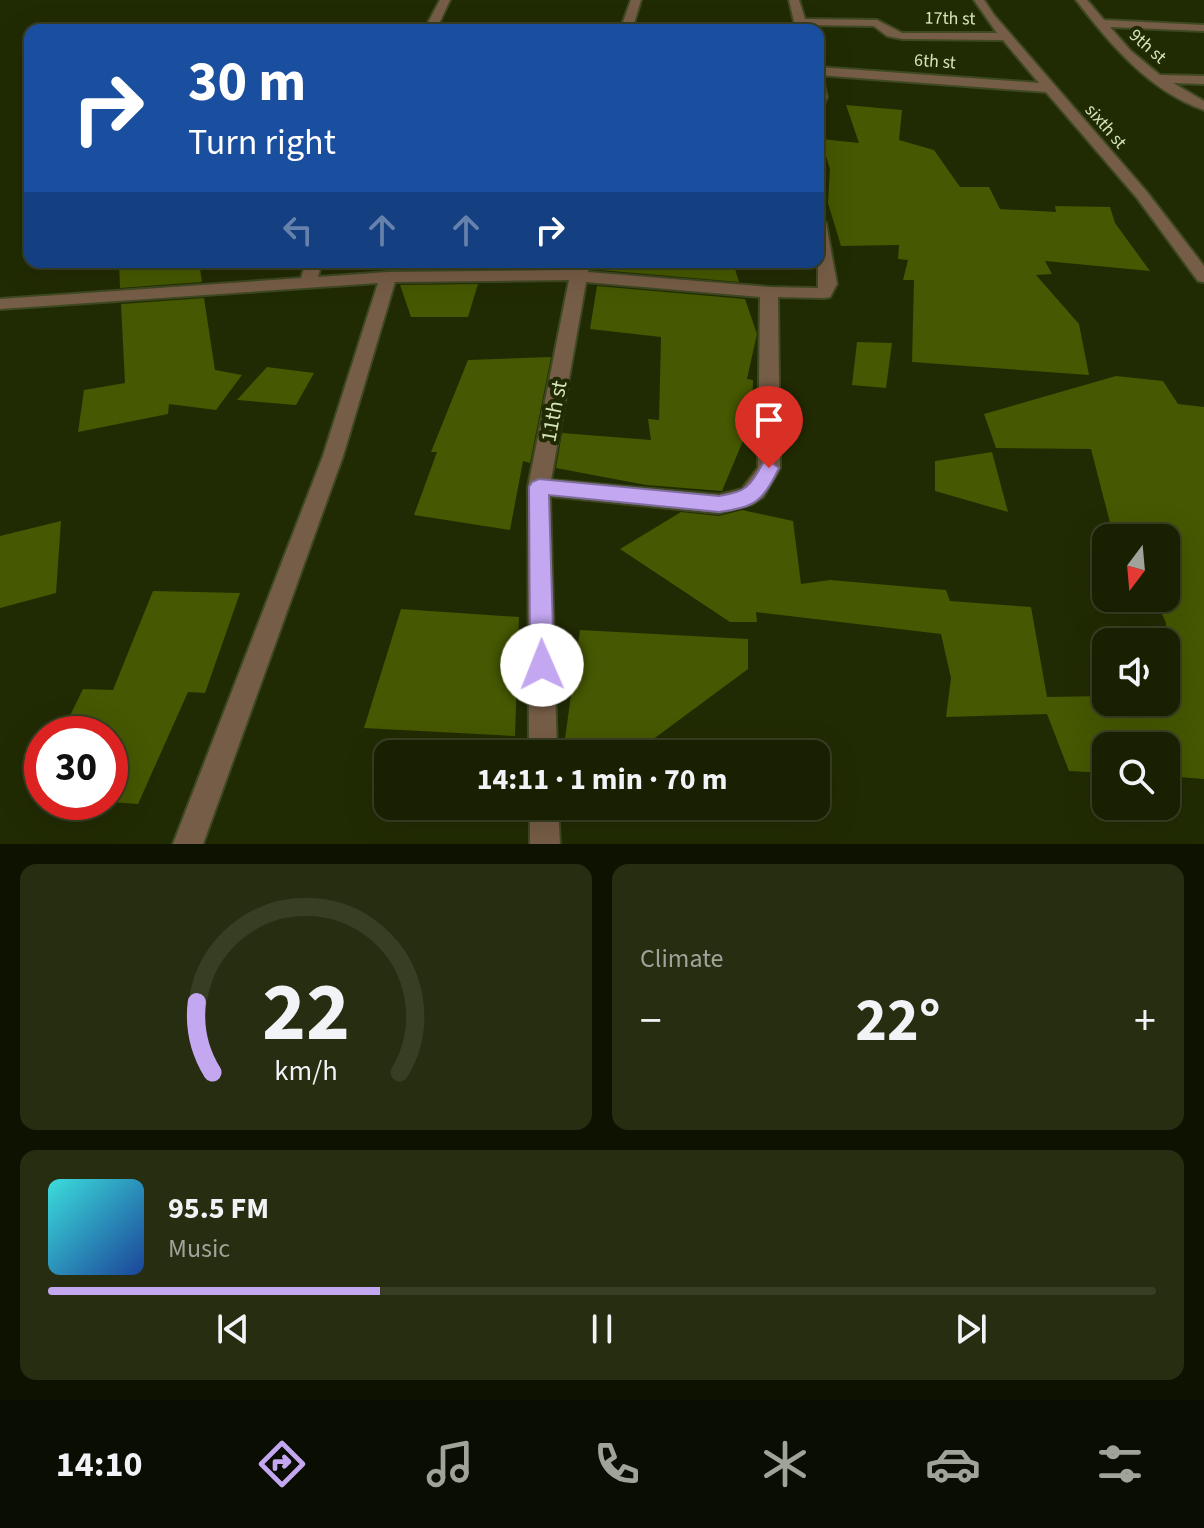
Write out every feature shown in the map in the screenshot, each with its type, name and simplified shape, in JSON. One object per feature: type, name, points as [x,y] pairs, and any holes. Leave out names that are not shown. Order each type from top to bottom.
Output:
[{"type":"street","points":[[433,24],[445,0]]},
{"type":"street","points":[[628,24],[636,0]]},
{"type":"street","points":[[794,0],[800,24]]},
{"type":"street","name":"sixth st","points":[[979,0],[1142,195],[1204,277]]},
{"type":"street","name":"9th st","points":[[1081,0],[1118,45],[1157,79],[1204,106]]},
{"type":"street","name":"17th st","points":[[824,25],[877,23],[891,34],[902,36],[1007,37]]},
{"type":"street","points":[[1102,23],[1204,28]]},
{"type":"street","name":"6th st","points":[[824,71],[1050,88]]},
{"type":"street","points":[[1157,79],[1204,80]]},
{"type":"street","points":[[0,304],[388,277],[567,275],[580,270],[769,292],[824,293],[829,284],[824,256]]},
{"type":"street","points":[[308,282],[312,268]]},
{"type":"street","name":"11th st","points":[[543,740],[539,487],[580,270]]},
{"type":"street","points":[[188,844],[333,456],[388,277]]},
{"type":"street","points":[[539,487],[719,504],[745,500],[761,486],[769,468],[769,292]]},
{"type":"street","points":[[544,820],[545,844]]},
{"type":"building","points":[[846,105],[902,110],[899,140],[934,150],[960,187],[989,187],[1000,209],[1056,212],[1055,206],[1110,207],[1115,223],[1150,271],[1045,261],[1052,274],[1036,275],[1079,324],[1089,375],[912,362],[914,280],[903,280],[908,260],[898,259],[899,245],[841,246],[828,203],[830,169],[824,139],[859,143]]},
{"type":"building","points":[[119,268],[200,268],[202,282],[120,288]]},
{"type":"building","points":[[395,268],[483,268],[395,269]]},
{"type":"building","points":[[735,268],[739,282],[600,270]]},
{"type":"building","points":[[478,284],[468,317],[411,317],[400,285]]},
{"type":"building","points":[[597,286],[745,299],[757,334],[747,379],[753,380],[752,419],[722,491],[646,485],[556,468],[562,433],[651,440],[648,419],[659,420],[661,337],[590,329]]},
{"type":"building","points":[[204,298],[215,370],[242,375],[216,410],[169,404],[168,414],[78,432],[84,390],[125,383],[121,304]]},
{"type":"building","points":[[857,342],[892,343],[886,388],[852,385]]},
{"type":"building","points":[[551,357],[530,463],[523,461],[510,530],[414,515],[437,452],[431,452],[468,360]]},
{"type":"building","points":[[267,367],[314,373],[296,405],[237,400]]},
{"type":"building","points":[[1116,376],[1163,381],[1178,404],[1204,407],[1204,779],[1180,777],[1180,732],[1092,732],[1092,772],[1069,771],[1047,714],[946,717],[951,678],[941,634],[756,612],[757,622],[730,622],[620,549],[681,512],[719,516],[742,510],[793,521],[801,584],[830,580],[946,590],[950,601],[1031,607],[1047,697],[1092,696],[1092,716],[1180,716],[1180,628],[1166,628],[1161,612],[1180,612],[1180,524],[1110,524],[1091,449],[996,448],[984,414]]},
{"type":"building","points":[[992,452],[1008,512],[935,491],[935,461]]},
{"type":"building","points":[[61,521],[56,593],[0,608],[0,536]]},
{"type":"building","points":[[153,591],[240,593],[205,693],[188,692],[138,804],[128,803],[128,716],[70,716],[83,689],[113,690]]},
{"type":"building","points":[[401,609],[519,617],[515,736],[364,728]]},
{"type":"building","points":[[580,630],[748,639],[748,669],[652,740],[565,740]]},
{"type":"route","points":[[542,665],[539,487],[719,504],[745,500],[761,486],[769,468]]}]
